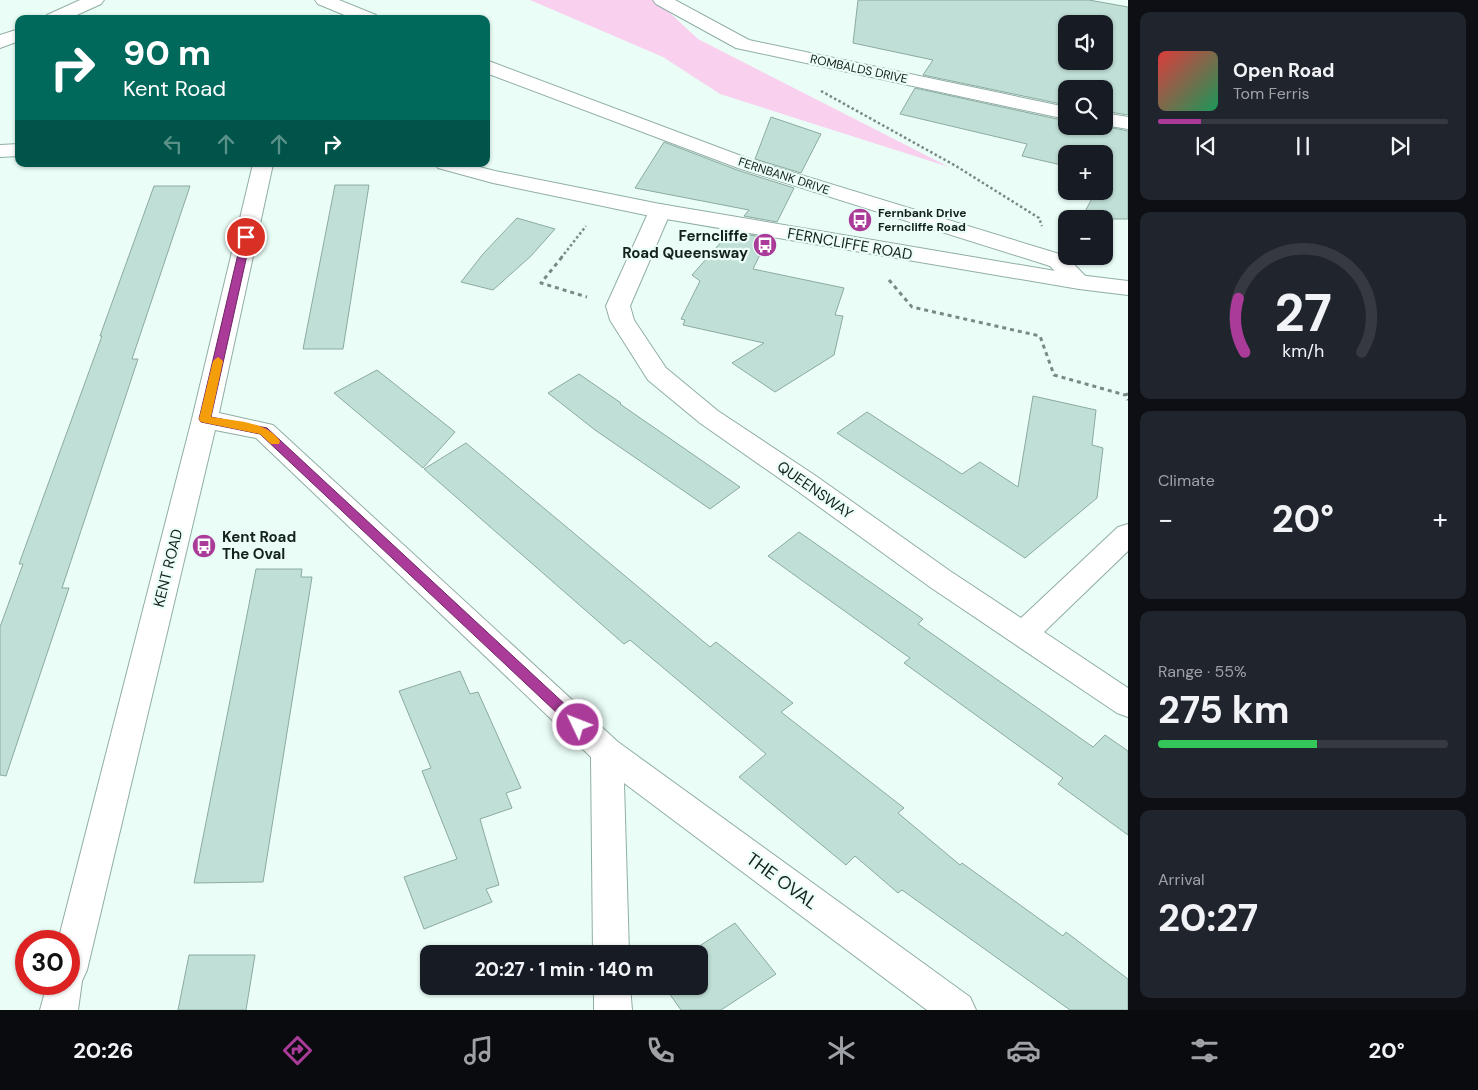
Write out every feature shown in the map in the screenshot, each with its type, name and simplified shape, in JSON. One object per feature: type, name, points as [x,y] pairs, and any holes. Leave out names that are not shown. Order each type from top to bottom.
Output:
[{"type":"street","points":[[62,15],[95,0]]},
{"type":"street","points":[[324,0],[360,15]]},
{"type":"street","name":"ROMBALDS DRIVE","points":[[662,0],[743,44],[1058,111]]},
{"type":"street","points":[[0,42],[15,36]]},
{"type":"street","name":"FERNBANK DRIVE","points":[[490,68],[745,164],[1058,261]]},
{"type":"street","points":[[1113,120],[1128,123]]},
{"type":"street","points":[[0,151],[15,150]]},
{"type":"street","name":"KENT ROAD","points":[[79,930],[205,419],[262,167]]},
{"type":"street","name":"FERNCLIFFE ROAD","points":[[456,167],[494,177],[660,211],[894,252],[1079,282],[1128,288]]},
{"type":"street","points":[[618,306],[660,211]]},
{"type":"street","name":"FERNBANK DRIVE","points":[[1062,265],[1079,282]]},
{"type":"street","name":"QUEENSWAY","points":[[618,306],[622,320],[657,374],[709,417],[806,483],[940,579],[1128,704]]},
{"type":"street","name":"THE OVAL","points":[[205,419],[264,431],[607,752],[957,1010]]},
{"type":"street","points":[[1024,634],[1128,534]]},
{"type":"street","points":[[607,752],[611,945]]},
{"type":"street","points":[[59,1010],[63,995]]},
{"type":"street","points":[[612,995],[613,1010]]},
{"type":"path","points":[[821,91],[956,166],[1039,218],[1058,261]]},
{"type":"path","points":[[606,200],[541,283],[618,306]]},
{"type":"path","points":[[894,252],[885,275],[912,307],[1040,336],[1054,375],[1127,394],[1128,400]]},
{"type":"shaded area","points":[[530,0],[656,0],[698,39],[949,167],[720,94],[663,57]]},
{"type":"building","points":[[858,0],[1089,0],[1128,7],[1128,115],[1113,112],[1113,80],[1058,80],[1058,103],[923,75],[933,60],[853,43]]},
{"type":"building","points":[[915,88],[1058,119],[1058,135],[1113,135],[1113,128],[1128,131],[1128,219],[1113,219],[1113,210],[1086,210],[1091,200],[1113,200],[1113,145],[1058,145],[1058,164],[1022,156],[1027,144],[900,114]]},
{"type":"building","points":[[771,117],[821,134],[801,173],[755,159]]},
{"type":"building","points":[[664,142],[737,170],[794,188],[777,222],[744,216],[749,210],[635,188]]},
{"type":"building","points":[[335,185],[369,185],[343,349],[303,349]]},
{"type":"building","points":[[154,186],[190,186],[132,359],[138,359],[62,588],[69,588],[6,776],[0,775],[0,627],[23,564],[19,564]]},
{"type":"building","points":[[517,218],[555,229],[531,256],[493,290],[461,282],[483,254]]},
{"type":"building","points":[[730,232],[768,238],[753,269],[844,288],[835,315],[843,316],[834,355],[775,392],[732,363],[764,343],[683,325],[685,320],[681,319],[700,281],[692,275]]},
{"type":"building","points":[[377,370],[455,432],[423,468],[334,393]]},
{"type":"building","points":[[579,374],[740,487],[710,509],[595,430],[548,393]]},
{"type":"building","points":[[1033,396],[1096,410],[1092,445],[1103,448],[1097,498],[1025,558],[837,433],[867,412],[962,474],[980,462],[1018,487]]},
{"type":"building","points":[[466,443],[710,647],[716,642],[793,703],[781,712],[904,808],[898,813],[960,865],[962,863],[1063,936],[1066,932],[1128,979],[1128,1010],[1070,1010],[902,890],[898,893],[855,856],[846,865],[739,777],[766,754],[630,640],[624,644],[424,469]]},
{"type":"building","points":[[799,532],[923,619],[918,624],[1093,747],[1105,735],[1128,751],[1128,835],[1058,784],[1063,778],[904,663],[910,658],[768,556]]},
{"type":"building","points":[[256,569],[302,569],[301,577],[312,577],[263,882],[194,883]]},
{"type":"building","points":[[460,671],[470,694],[478,692],[521,788],[506,793],[512,808],[480,819],[499,885],[486,889],[492,902],[424,929],[404,877],[457,859],[422,771],[431,768],[399,691]]},
{"type":"building","points":[[735,923],[776,974],[721,1010],[681,1010],[670,995],[708,995],[708,945],[701,945]]},
{"type":"building","points":[[189,955],[255,955],[246,1010],[178,1010]]},
{"type":"slow traffic","points":[[218,361],[205,419],[264,431],[275,441]]},
{"type":"place","name":"Fernbank Drive Ferncliffe Road","points":[[860,220]]},
{"type":"place","name":"Ferncliffe Road Queensway","points":[[765,245]]},
{"type":"place","name":"Kent Road The Oval","points":[[204,546]]},
{"type":"route","points":[[246,237],[205,419],[264,431],[578,725]]}]
